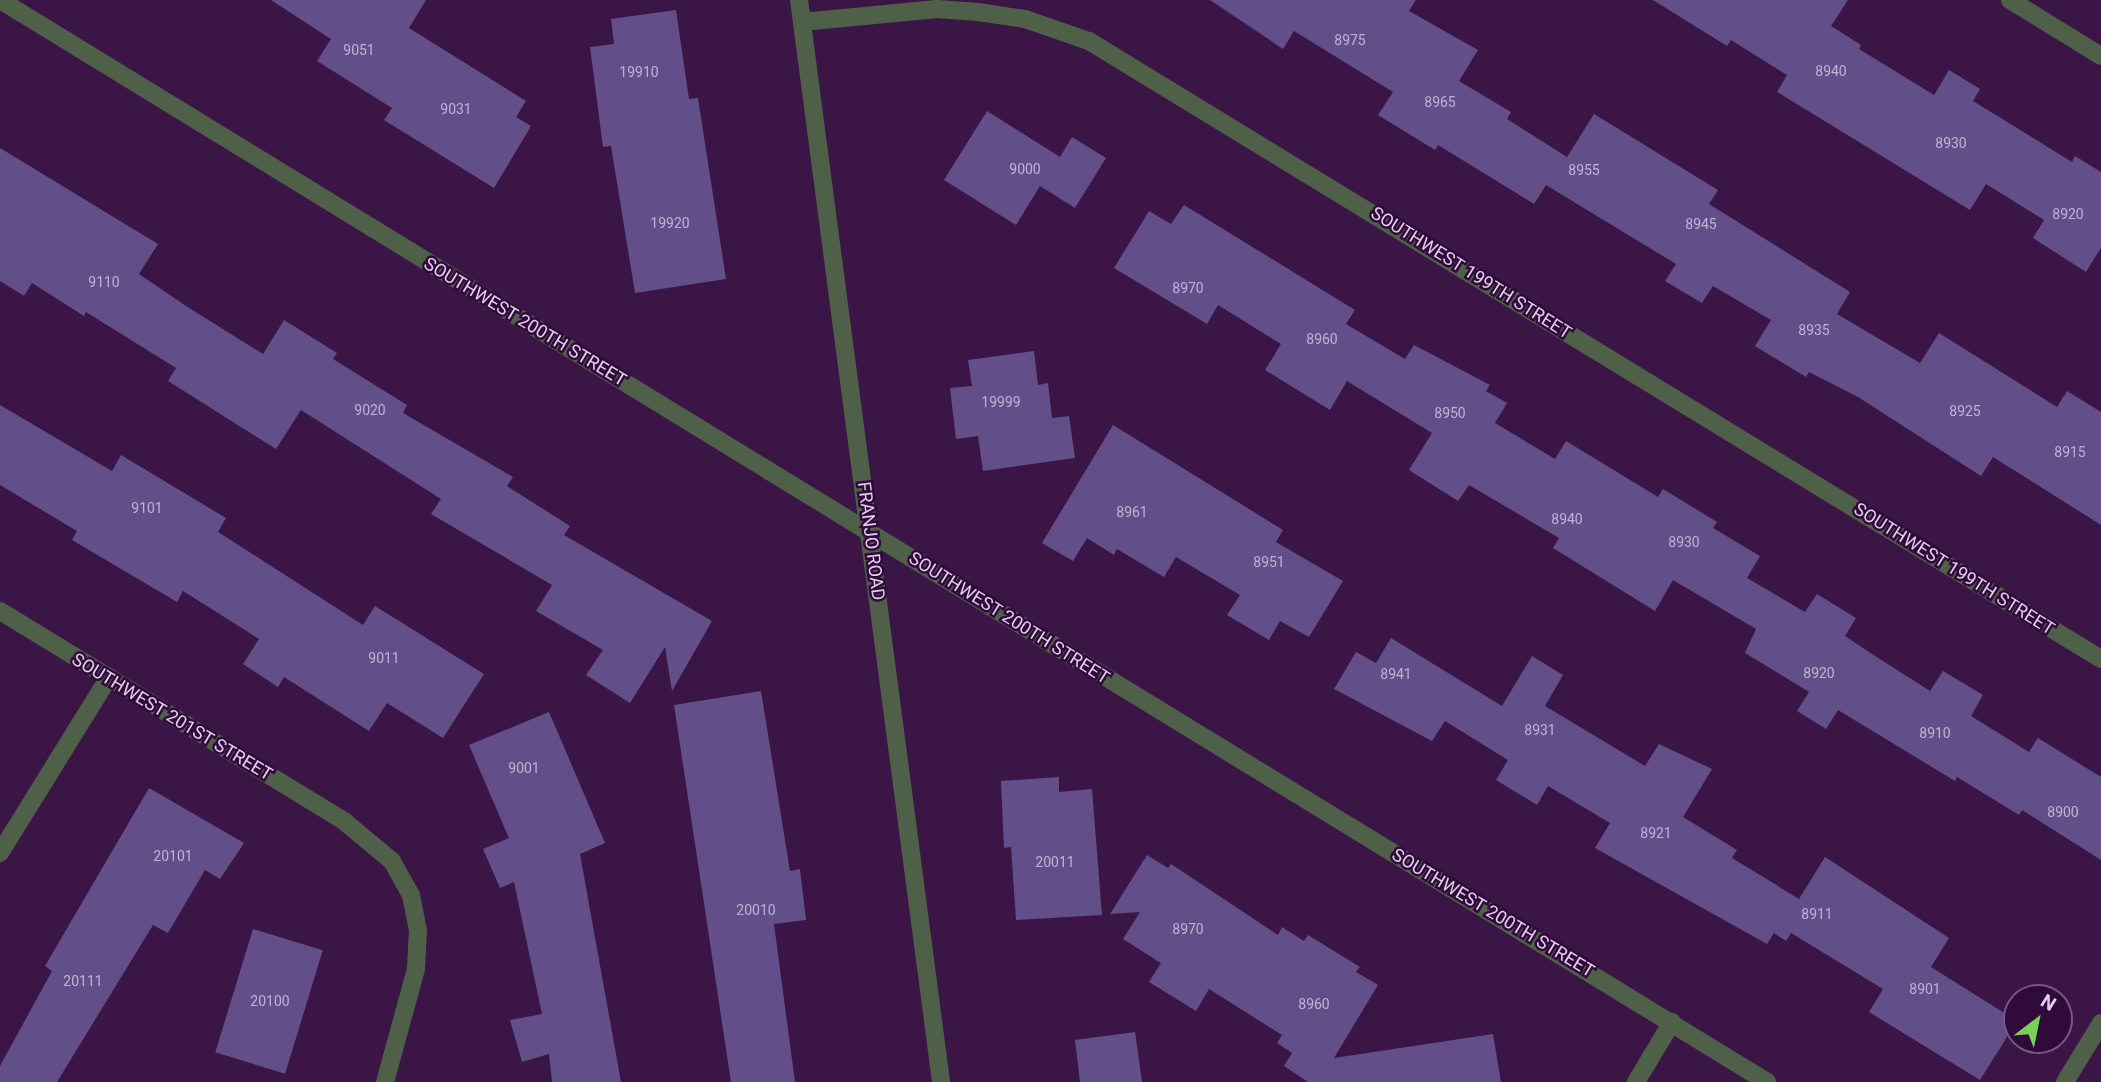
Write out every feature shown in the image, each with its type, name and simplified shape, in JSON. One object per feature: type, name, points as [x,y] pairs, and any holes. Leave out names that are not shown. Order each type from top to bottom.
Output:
[{"type":"street","name":"SOUTHWEST 200TH STREET","points":[[0,0],[1767,1082]]},
{"type":"street","name":"FRANJO ROAD","points":[[799,0],[941,1082]]},
{"type":"street","points":[[2010,0],[2101,56]]},
{"type":"street","name":"SOUTHWEST 199TH STREET","points":[[802,22],[937,9],[1025,19],[1089,41],[2101,659]]},
{"type":"street","name":"SOUTHWEST 201ST STREET","points":[[0,611],[345,822],[392,861],[411,895],[418,930],[416,969],[385,1082]]},
{"type":"street","points":[[0,853],[109,677]]},
{"type":"street","points":[[1636,1082],[1672,1022]]},
{"type":"street","points":[[2065,1082],[2101,1023]]},
{"type":"building","points":[[271,0],[426,0],[409,28],[526,101],[516,117],[531,126],[494,188],[384,120],[392,108],[317,61],[331,39]]},
{"type":"building","points":[[1210,0],[1416,0],[1409,11],[1478,50],[1459,81],[1511,112],[1507,119],[1567,157],[1594,114],[1718,190],[1709,204],[1850,292],[1837,314],[1920,363],[1939,333],[2057,407],[2067,391],[2101,412],[2101,525],[1993,457],[1981,476],[1858,397],[1809,372],[1806,377],[1755,346],[1771,320],[1713,286],[1702,303],[1665,281],[1676,264],[1546,185],[1534,204],[1438,145],[1435,150],[1378,115],[1393,92],[1294,31],[1283,49]]},
{"type":"building","points":[[1653,0],[1848,0],[1831,26],[1861,45],[1859,49],[1934,95],[1949,70],[1980,89],[1973,101],[2072,162],[2075,156],[2101,172],[2101,248],[2086,272],[2033,238],[2044,220],[1986,184],[1970,210],[1777,92],[1787,75],[1731,40],[1727,46]]},
{"type":"building","points":[[676,10],[689,99],[698,98],[726,279],[635,293],[611,146],[603,147],[590,47],[614,44],[611,19]]},
{"type":"building","points":[[987,111],[1060,157],[1072,137],[1106,158],[1075,208],[1040,186],[1016,225],[944,180]]},
{"type":"building","points":[[0,148],[158,244],[139,274],[186,306],[263,354],[284,320],[337,353],[333,359],[407,405],[403,413],[513,477],[507,486],[570,526],[564,535],[712,621],[672,691],[665,647],[630,703],[586,675],[603,650],[536,611],[552,585],[431,514],[441,499],[301,410],[276,449],[168,381],[176,368],[86,312],[84,316],[32,283],[24,296],[0,281]]},
{"type":"building","points":[[1184,205],[1355,310],[1346,324],[1405,359],[1414,345],[1490,385],[1486,391],[1507,403],[1495,423],[1555,459],[1566,441],[1658,497],[1663,489],[1717,522],[1713,528],[1760,556],[1747,578],[1805,612],[1817,594],[1856,618],[1845,636],[1872,654],[1930,691],[1943,671],[1983,695],[1971,716],[2029,752],[2038,738],[2101,777],[2101,860],[2022,810],[2019,815],[1957,777],[1955,781],[1838,710],[1826,729],[1797,711],[1809,692],[1745,653],[1756,629],[1673,580],[1655,611],[1553,548],[1559,538],[1469,485],[1458,501],[1409,470],[1432,433],[1347,381],[1330,410],[1265,370],[1281,344],[1218,305],[1207,324],[1114,268],[1149,211],[1171,224]]},
{"type":"building","points":[[1034,351],[1038,385],[1048,383],[1052,418],[1069,416],[1075,458],[983,471],[978,436],[956,439],[950,388],[972,386],[968,360]]},
{"type":"building","points":[[0,405],[112,471],[121,455],[226,518],[218,532],[363,625],[375,606],[484,674],[443,738],[387,703],[369,731],[284,677],[278,687],[243,664],[259,639],[183,591],[177,602],[72,540],[77,531],[0,485]]},
{"type":"building","points":[[1113,425],[1283,530],[1276,542],[1343,581],[1309,637],[1280,621],[1269,640],[1227,615],[1240,595],[1176,557],[1164,577],[1117,549],[1114,555],[1087,538],[1073,561],[1042,543]]},
{"type":"building","points":[[1391,638],[1502,706],[1532,656],[1563,675],[1545,706],[1645,766],[1659,744],[1712,769],[1683,817],[1737,850],[1732,858],[1799,899],[1825,857],[1949,938],[1931,967],[2003,1012],[2003,1043],[1980,1080],[1869,1012],[1883,989],[1791,933],[1786,941],[1774,933],[1767,944],[1595,848],[1610,823],[1548,786],[1537,805],[1496,780],[1508,760],[1445,721],[1432,741],[1334,689],[1356,652],[1376,663]]},
{"type":"building","points":[[761,691],[790,871],[800,869],[806,920],[774,924],[795,1082],[731,1082],[674,705]]},
{"type":"building","points":[[549,712],[605,843],[580,854],[621,1082],[552,1082],[549,1054],[522,1062],[510,1020],[542,1014],[514,882],[500,888],[483,849],[509,838],[469,745]]},
{"type":"building","points":[[1059,777],[1059,792],[1092,789],[1102,915],[1016,920],[1011,847],[1004,848],[1001,781]]},
{"type":"building","points":[[149,788],[244,843],[220,879],[205,870],[168,933],[153,925],[57,1082],[0,1082],[0,1066],[52,971],[45,966]]},
{"type":"building","points":[[1147,855],[1168,868],[1171,864],[1278,935],[1282,927],[1304,941],[1308,935],[1360,967],[1356,972],[1378,985],[1334,1058],[1493,1034],[1501,1082],[1308,1082],[1284,1066],[1292,1053],[1277,1043],[1282,1035],[1209,989],[1196,1011],[1149,982],[1161,963],[1123,939],[1140,912],[1110,914]]},
{"type":"building","points":[[253,929],[323,950],[285,1074],[215,1052]]},
{"type":"building","points":[[1135,1032],[1142,1082],[1080,1082],[1075,1040]]}]
